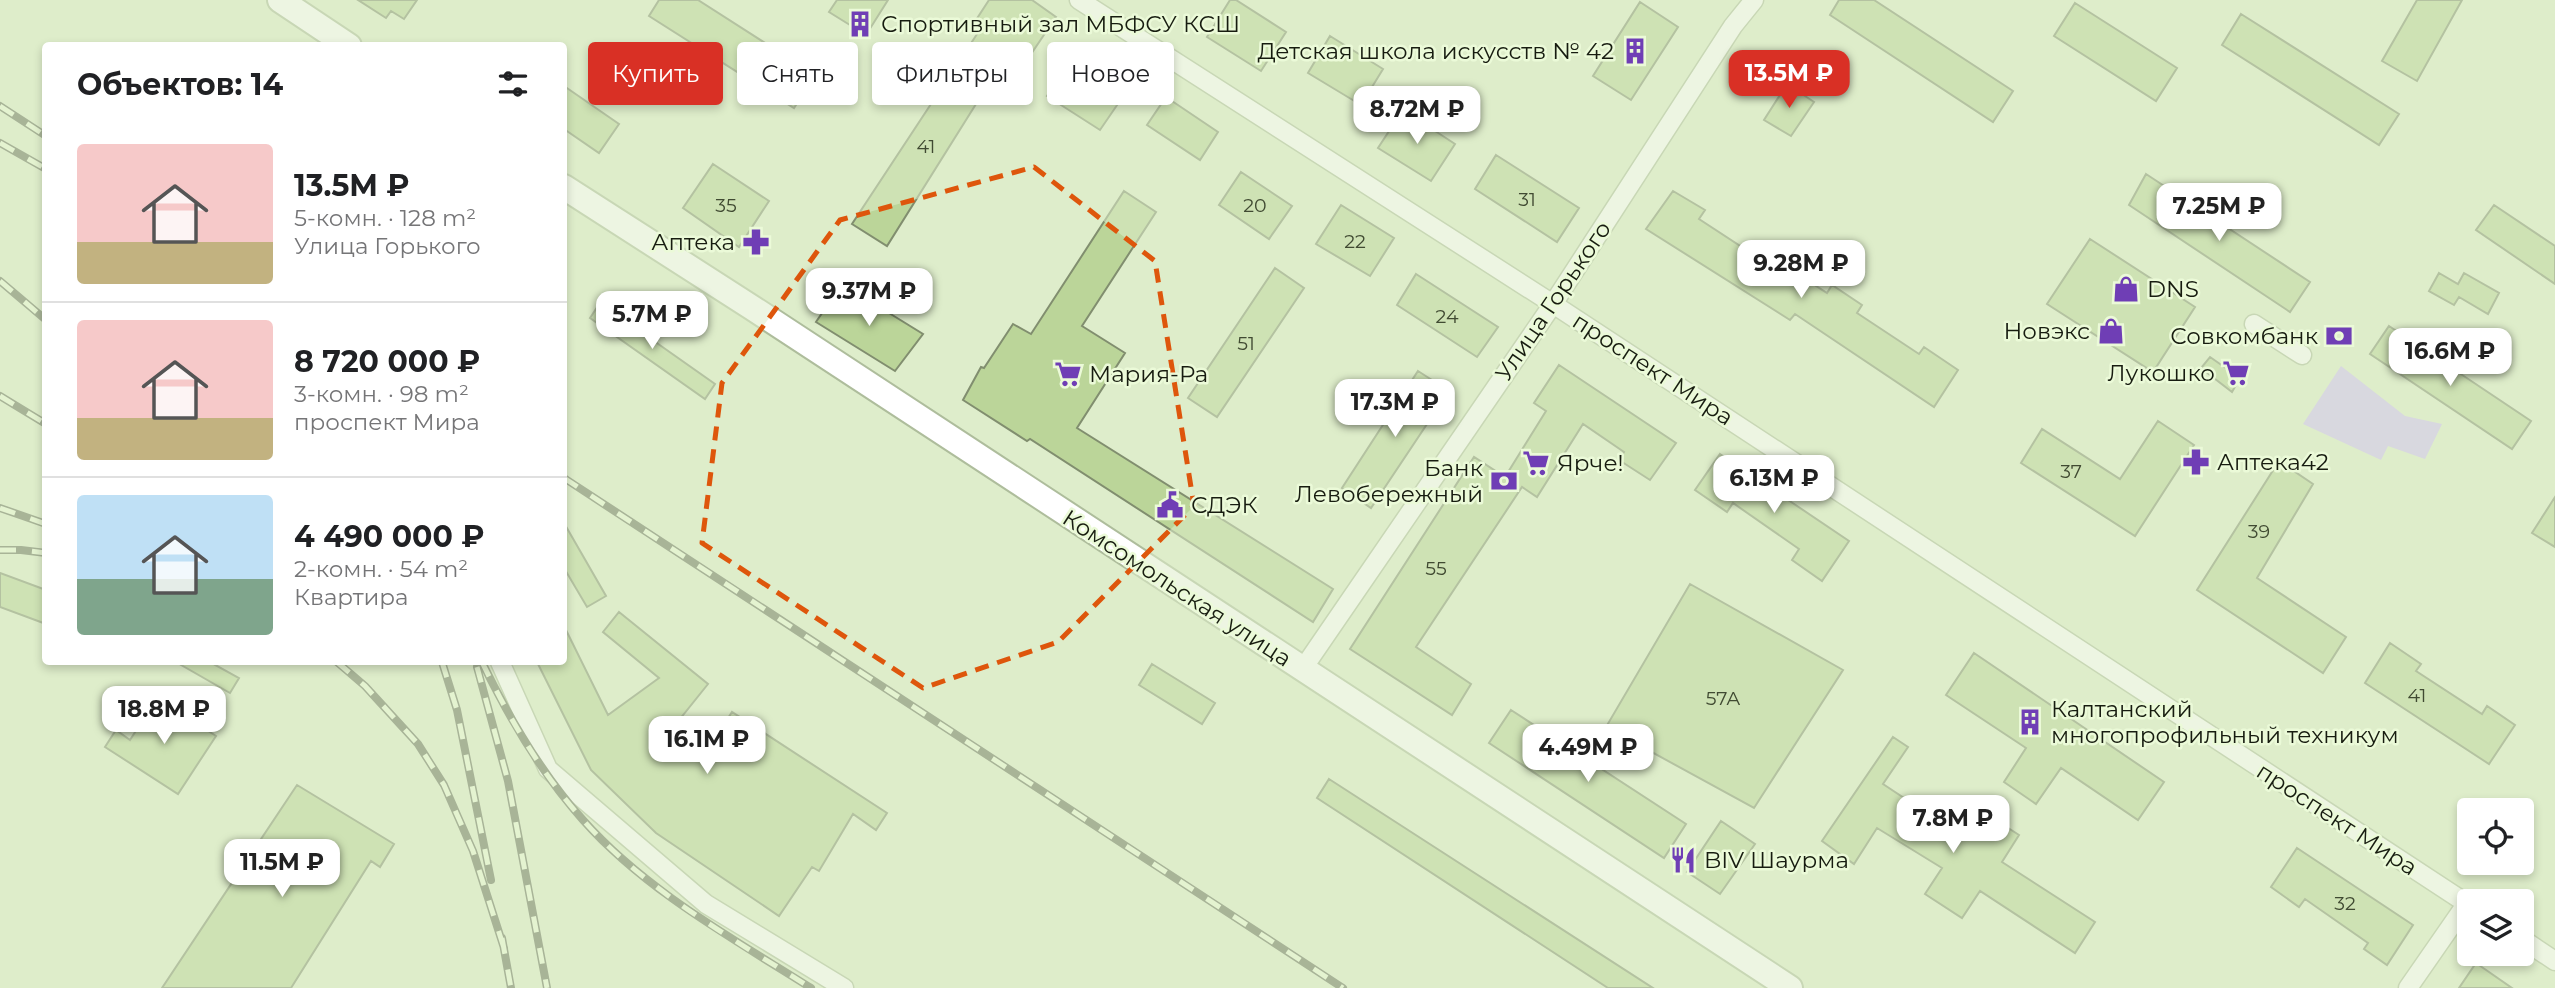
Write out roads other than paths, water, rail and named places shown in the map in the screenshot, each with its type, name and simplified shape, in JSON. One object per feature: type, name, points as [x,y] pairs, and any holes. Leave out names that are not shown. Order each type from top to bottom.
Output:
[{"type":"street","points":[[280,0],[343,42]]},
{"type":"street","name":"проспект Мира","points":[[1079,0],[1553,304],[2457,897]]},
{"type":"street","name":"Улица Горького","points":[[1302,670],[1553,304],[1733,26],[1754,0]]},
{"type":"street","name":"Комсомольская улица","points":[[567,189],[1790,988]]},
{"type":"street","points":[[2254,324],[2302,355]]},
{"type":"street","points":[[501,665],[548,769],[706,904],[844,988]]},
{"type":"street","points":[[2408,988],[2457,919]]},
{"type":"street","points":[[2534,947],[2555,961]]},
{"type":"railway","points":[[0,106],[42,133]]},
{"type":"railway","points":[[0,143],[42,167]]},
{"type":"railway","points":[[0,281],[42,317]]},
{"type":"railway","points":[[0,396],[42,422]]},
{"type":"railway","points":[[567,480],[1343,988]]},
{"type":"railway","points":[[0,508],[42,523]]},
{"type":"railway","points":[[0,550],[42,553]]},
{"type":"railway","points":[[340,665],[365,686],[418,744],[444,785],[473,851],[504,948]]},
{"type":"railway","points":[[443,665],[457,710],[491,880]]},
{"type":"railway","points":[[484,665],[503,704],[540,764],[568,802],[607,845],[691,912],[811,988]]},
{"type":"railway","points":[[477,667],[508,781],[547,988]]},
{"type":"railway","points":[[502,938],[511,988]]},
{"type":"place","name":"Спортивный зал МБФСУ КСШ","points":[[860,24]]},
{"type":"place","name":"Детская школа искусств № 42","points":[[1635,51]]},
{"type":"place","name":"Аптека","points":[[756,242]]},
{"type":"place","name":"DNS","points":[[2126,289]]},
{"type":"place","name":"Новэкс","points":[[2111,331]]},
{"type":"place","name":"Совкомбанк","points":[[2339,336]]},
{"type":"place","name":"Лукошко","points":[[2236,373]]},
{"type":"place","name":"Мария-Ра","points":[[1068,374]]},
{"type":"place","name":"Аптека42","points":[[2196,462]]},
{"type":"place","name":"Ярче!","points":[[1536,463]]},
{"type":"place","name":"Банк Левобережный","points":[[1504,481]]},
{"type":"place","name":"СДЭК","points":[[1170,505]]},
{"type":"place","name":"Калтанский многопрофильный техникум","points":[[2030,722]]},
{"type":"place","name":"BIV Шаурма","points":[[1683,860]]}]
